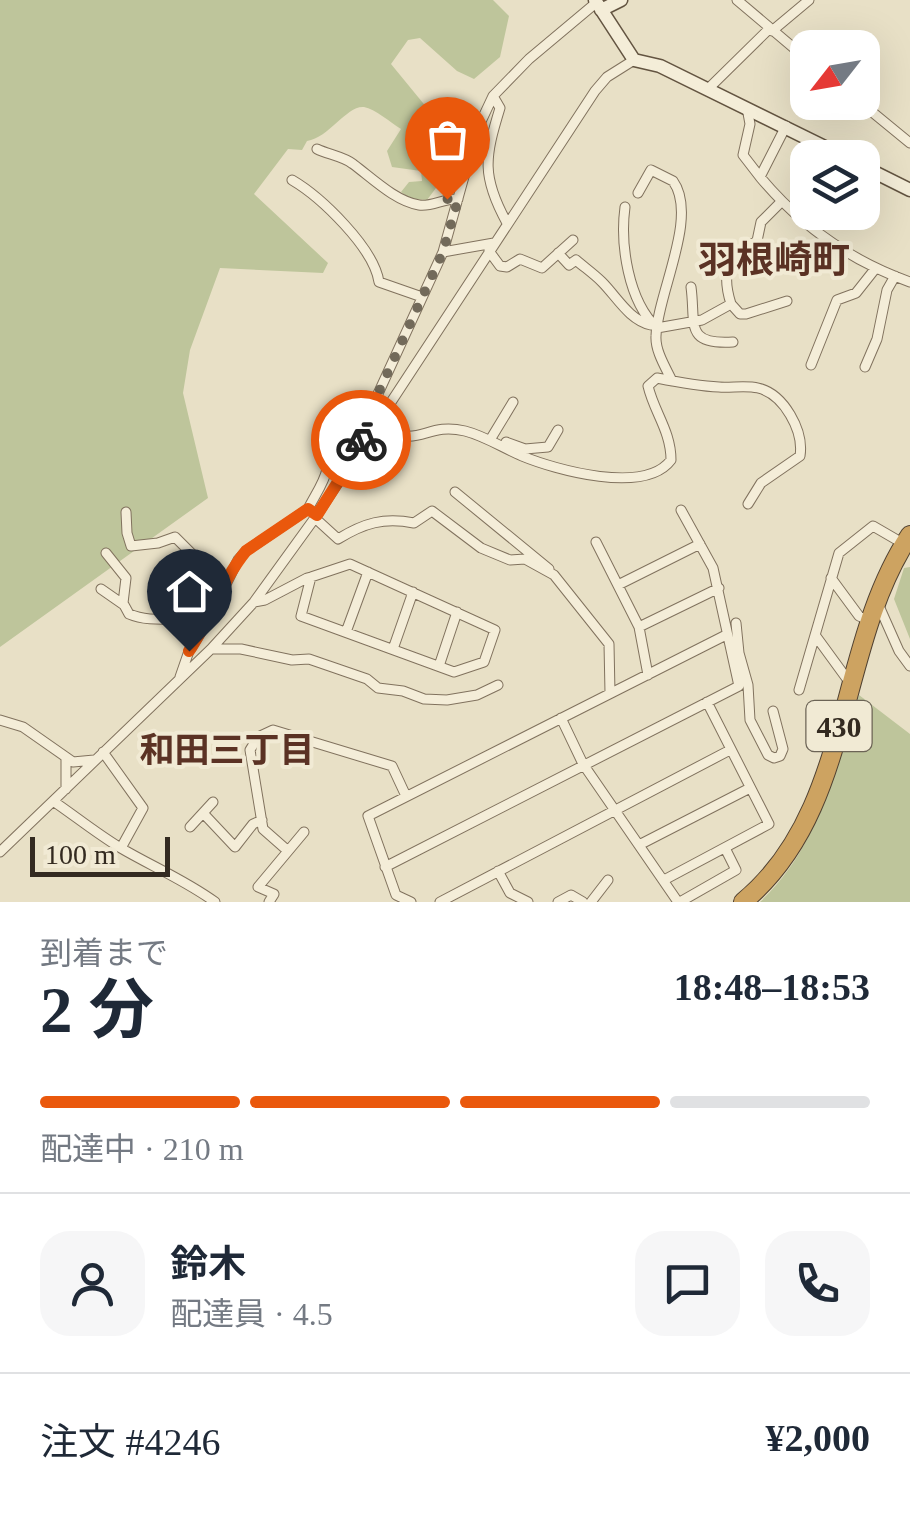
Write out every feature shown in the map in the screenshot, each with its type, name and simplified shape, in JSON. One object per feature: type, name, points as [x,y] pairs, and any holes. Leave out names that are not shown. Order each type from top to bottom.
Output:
[{"type":"highway","name":"430","points":[[742,902],[784,857],[804,826],[820,790],[874,612],[907,540]]},
{"type":"street","points":[[357,452],[366,420],[443,252],[477,130],[492,96],[529,58],[598,4],[621,0]]},
{"type":"street","points":[[737,0],[790,45]]},
{"type":"street","points":[[708,89],[809,0]]},
{"type":"street","points":[[598,4],[634,60],[660,66],[813,140]]},
{"type":"street","points":[[0,852],[212,649],[254,602],[377,423],[595,90],[634,60]]},
{"type":"street","points":[[492,96],[500,108],[486,153],[488,172],[507,223]]},
{"type":"street","points":[[747,108],[750,124],[742,155],[780,202],[810,227],[875,269],[910,282]]},
{"type":"street","points":[[880,118],[910,143]]},
{"type":"street","points":[[760,177],[786,126]]},
{"type":"street","points":[[316,149],[352,162],[357,170],[372,176],[404,202],[426,206],[447,199],[458,200]]},
{"type":"street","points":[[638,193],[651,170],[673,181],[682,201],[655,327],[656,345],[672,381]]},
{"type":"street","points":[[880,175],[910,190]]},
{"type":"street","points":[[292,180],[315,194],[346,227],[378,269],[379,282],[422,297]]},
{"type":"street","points":[[780,202],[761,222],[756,242],[740,249],[732,258],[725,285],[734,310],[746,314],[787,301]]},
{"type":"street","points":[[625,206],[623,234],[633,283],[639,302],[655,327]]},
{"type":"street","points":[[492,247],[500,266],[507,267],[520,259],[542,268],[573,240]]},
{"type":"street","points":[[443,252],[492,247]]},
{"type":"street","points":[[558,253],[569,266],[576,260],[641,322],[655,327],[692,322],[731,304]]},
{"type":"street","points":[[811,365],[837,300],[856,293],[875,269]]},
{"type":"street","points":[[864,367],[877,339],[887,290],[895,276]]},
{"type":"street","points":[[691,287],[692,322],[701,340],[711,344],[732,342]]},
{"type":"street","points":[[492,438],[524,457],[583,474],[617,478],[644,474],[666,466],[671,460],[664,420],[648,386],[657,378],[760,388],[790,413],[802,445],[800,456],[762,483],[748,504]]},
{"type":"street","points":[[492,438],[513,402]]},
{"type":"street","points":[[377,423],[406,438],[451,428],[525,449],[548,447],[558,430]]},
{"type":"street","points":[[179,680],[189,651],[246,551],[313,514],[330,464],[322,438]]},
{"type":"street","points":[[456,492],[554,575],[609,644],[610,693]]},
{"type":"street","points":[[681,510],[719,588],[726,635],[744,686]]},
{"type":"street","points":[[313,514],[338,539],[366,523],[414,523],[432,511],[489,552],[510,560],[525,559],[554,575]]},
{"type":"street","points":[[126,512],[131,546],[158,543],[175,536],[221,594]]},
{"type":"street","points":[[799,690],[838,553],[873,526],[907,540]]},
{"type":"street","points":[[596,542],[639,627],[648,675]]},
{"type":"street","points":[[618,586],[700,544]]},
{"type":"street","points":[[106,553],[126,578],[124,605]]},
{"type":"street","points":[[254,602],[266,600],[312,577],[350,564],[494,630],[484,662],[454,672],[301,616],[312,577]]},
{"type":"street","points":[[346,632],[368,572]]},
{"type":"street","points":[[831,578],[859,616],[874,612],[910,666]]},
{"type":"street","points":[[639,627],[719,588]]},
{"type":"street","points":[[101,589],[135,617],[169,622],[197,619],[208,623]]},
{"type":"street","points":[[393,649],[413,592]]},
{"type":"street","points":[[439,666],[457,612]]},
{"type":"street","points":[[736,623],[750,720],[774,758],[783,749],[773,711]]},
{"type":"street","points":[[411,902],[396,895],[368,816],[726,635]]},
{"type":"street","points":[[815,635],[852,685]]},
{"type":"street","points":[[212,649],[309,659],[367,679],[378,688],[402,690],[424,698],[448,700],[478,695],[498,686]]},
{"type":"street","points":[[386,867],[744,686]]},
{"type":"street","points":[[664,880],[769,824],[706,702]]},
{"type":"street","points":[[561,718],[584,764],[679,902],[736,870],[724,848]]},
{"type":"street","points":[[0,720],[23,727],[73,762],[100,756]]},
{"type":"street","points":[[288,851],[267,834],[262,820],[250,750],[258,736],[273,730],[392,766],[406,796]]},
{"type":"street","points":[[440,902],[730,750]]},
{"type":"street","points":[[100,756],[143,808],[121,848]]},
{"type":"street","points":[[66,758],[66,788]]},
{"type":"street","points":[[639,845],[750,788]]},
{"type":"street","points":[[53,801],[121,848],[171,877],[190,883],[215,902]]},
{"type":"street","points":[[190,827],[213,802]]},
{"type":"street","points":[[203,813],[235,847],[253,824],[262,820]]},
{"type":"street","points":[[269,902],[274,894],[258,887],[304,832]]},
{"type":"street","points":[[498,872],[510,893],[528,902]]},
{"type":"street","points":[[591,902],[608,880]]},
{"type":"street","points":[[558,902],[571,895],[583,902]]},
{"type":"green space","points":[[0,0],[493,0],[509,16],[500,57],[474,79],[457,71],[420,38],[408,40],[391,64],[432,114],[442,136],[453,130],[460,136],[457,160],[427,200],[411,199],[401,192],[409,182],[422,181],[421,171],[392,167],[387,151],[401,129],[368,108],[351,111],[323,134],[307,141],[302,150],[288,149],[254,194],[328,263],[323,273],[220,268],[190,350],[183,393],[208,498],[0,647]]},
{"type":"green space","points":[[910,567],[910,639],[894,599],[904,568]]},
{"type":"green space","points":[[859,695],[910,734],[910,902],[760,902],[797,857],[811,832],[833,779]]},
{"type":"way so far","points":[[361,440],[366,420],[443,252],[458,200],[447,199]]},
{"type":"district","name":"羽根崎町","points":[[774,260]]},
{"type":"district","name":"和田三丁目","points":[[227,750]]},
{"type":"route","points":[[189,651],[208,623],[238,560],[308,509],[317,515],[361,440]]}]
